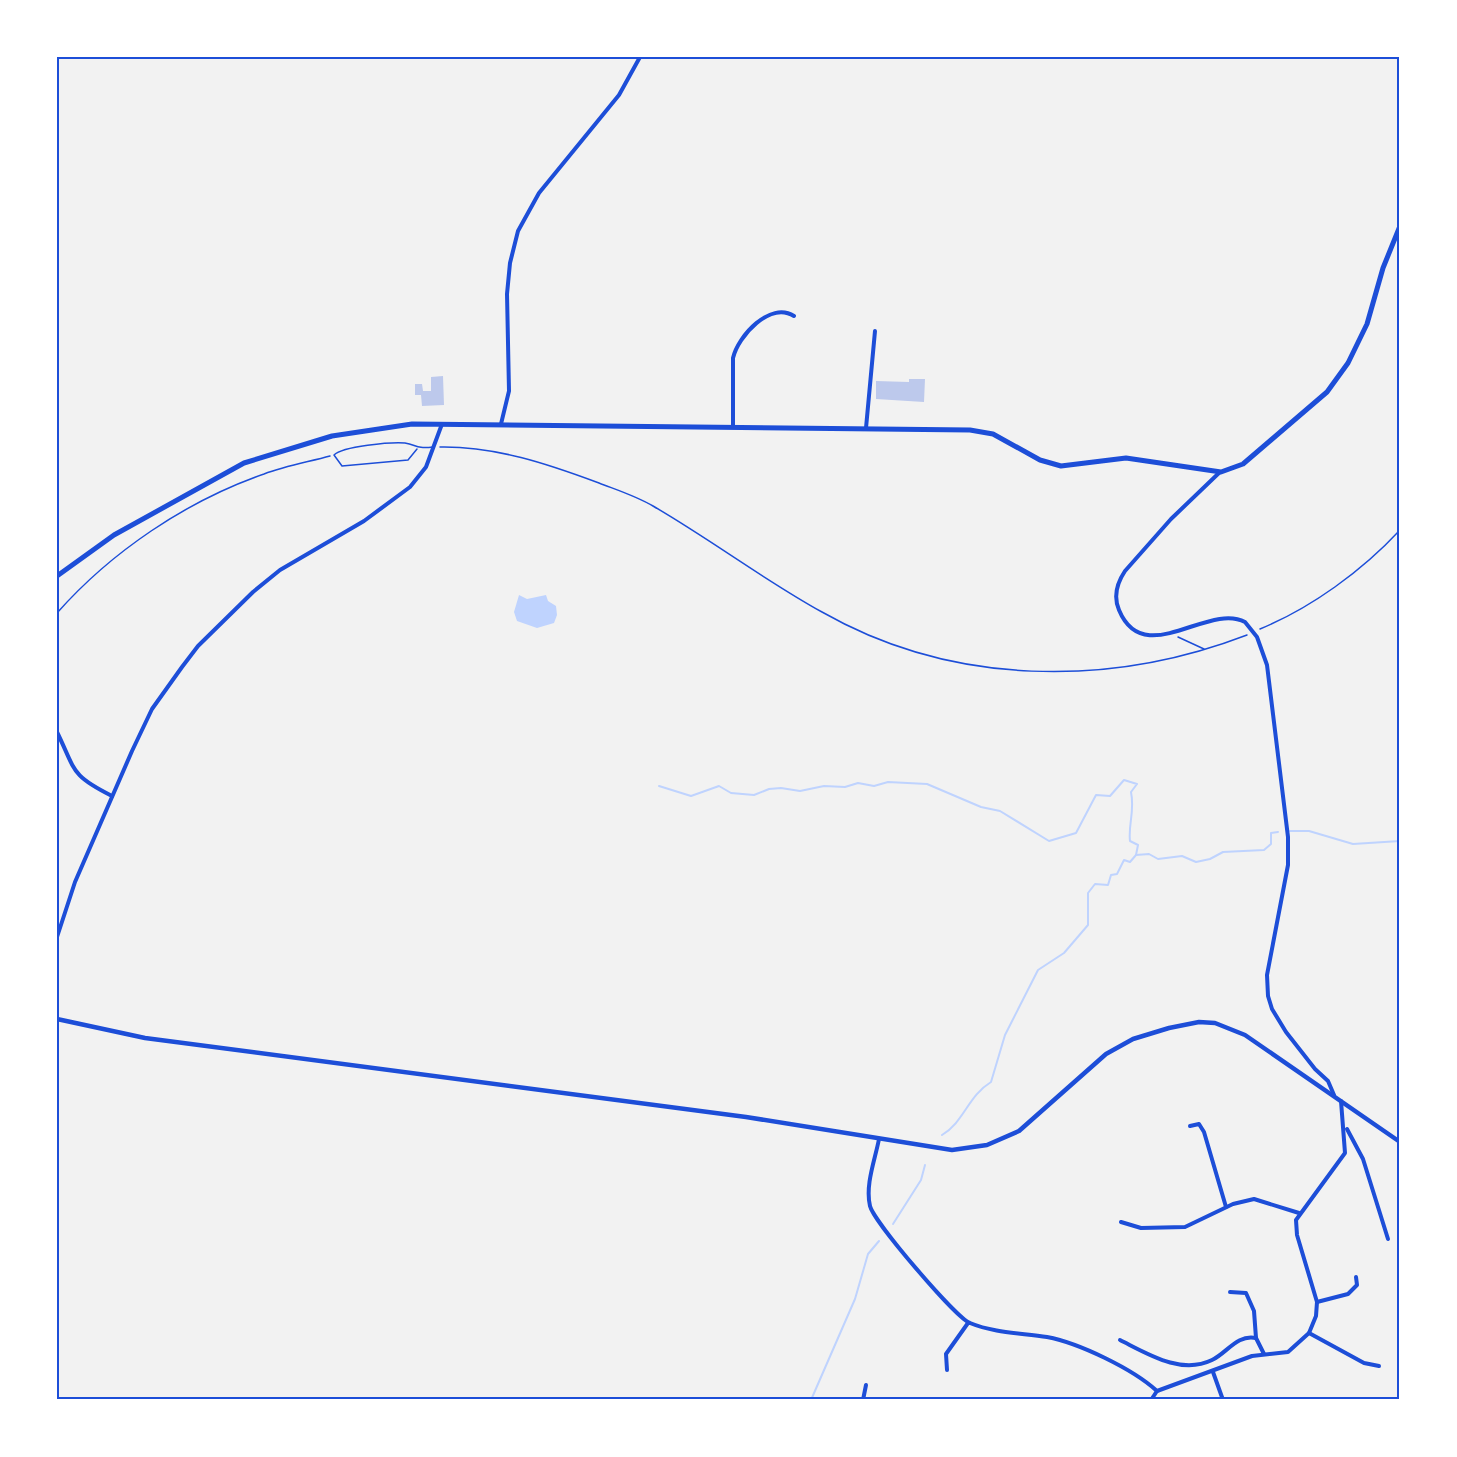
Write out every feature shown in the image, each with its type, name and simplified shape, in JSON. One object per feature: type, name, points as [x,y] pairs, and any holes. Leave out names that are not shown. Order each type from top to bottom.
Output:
[{"type":"main road","points":[[59,572],[114,535],[244,464],[275,452],[362,430],[412,423],[866,428],[983,432],[1005,440],[1040,460],[1061,466],[1126,458],[1221,472],[1243,464],[1258,453],[1337,380],[1361,338],[1400,226]]},
{"type":"street","points":[[501,424],[509,391],[507,294],[510,263],[518,231],[539,193],[619,95],[640,57]]},
{"type":"street","points":[[733,427],[735,346],[760,320],[772,314],[788,312],[794,316]]},
{"type":"street","points":[[866,428],[875,331]]},
{"type":"street","points":[[57,937],[75,882],[152,709],[198,646],[253,592],[280,570],[364,521],[410,487],[422,474],[435,447],[442,424]]},
{"type":"street","points":[[1221,472],[1171,519],[1119,580],[1116,601],[1124,619],[1141,633],[1169,634],[1221,618],[1240,619],[1250,627],[1263,652],[1287,837],[1288,865],[1268,969],[1268,996],[1272,1009],[1282,1026],[1308,1061],[1328,1081],[1334,1095]]},
{"type":"street","points":[[57,732],[66,756],[81,779],[112,796]]},
{"type":"street","points":[[58,1018],[117,1034],[746,1117],[952,1149],[969,1149],[1004,1139],[1034,1118],[1084,1073],[1118,1047],[1133,1039],[1192,1022],[1215,1023],[1236,1030],[1400,1142]]},
{"type":"street","points":[[1151,1400],[1157,1391],[1264,1354],[1287,1352],[1310,1333],[1317,1302],[1297,1235],[1296,1220],[1346,1153],[1341,1101]]},
{"type":"street","points":[[1190,1126],[1199,1124],[1204,1132],[1226,1207]]},
{"type":"street","points":[[1345,1125],[1363,1159],[1388,1239]]},
{"type":"street","points":[[879,1139],[868,1193],[873,1215],[959,1317],[968,1323],[1076,1345],[1136,1376],[1157,1391]]},
{"type":"street","points":[[1121,1222],[1141,1228],[1173,1229],[1193,1224],[1226,1207],[1254,1199],[1299,1213]]},
{"type":"street","points":[[1317,1302],[1348,1294],[1357,1285],[1356,1277]]},
{"type":"street","points":[[1230,1292],[1246,1293],[1251,1301],[1256,1338],[1264,1354]]},
{"type":"street","points":[[947,1370],[946,1354],[968,1323]]},
{"type":"street","points":[[1310,1333],[1364,1363],[1379,1366]]},
{"type":"street","points":[[1120,1340],[1163,1360],[1187,1365],[1214,1360],[1244,1338],[1256,1338]]},
{"type":"street","points":[[1213,1372],[1223,1400]]},
{"type":"street","points":[[863,1400],[866,1385]]},
{"type":"lane","points":[[417,449],[408,460],[342,466],[334,455],[339,450],[406,443],[417,449],[435,447]]},
{"type":"path","points":[[435,447],[482,450],[526,459],[636,498],[822,612],[886,643],[936,658],[1033,672],[1082,672],[1148,664],[1205,650],[1245,636]]},
{"type":"path","points":[[57,613],[104,565],[177,515],[262,474],[334,455]]},
{"type":"path","points":[[1270,625],[1350,574],[1400,530]]},
{"type":"path","points":[[1169,634],[1205,650]]},
{"type":"water","points":[[519,595],[527,599],[546,595],[548,601],[556,606],[557,615],[554,623],[537,628],[517,621],[514,612]]},
{"type":"building","points":[[443,376],[444,405],[422,406],[421,395],[415,395],[415,384],[422,384],[423,391],[431,391],[431,377]]},
{"type":"building","points":[[909,379],[925,379],[924,402],[876,399],[876,381],[909,382]]},
{"type":"waterway","points":[[659,786],[691,796],[719,786],[731,793],[754,795],[769,789],[800,791],[824,786],[845,787],[858,783],[874,786],[888,782],[927,784],[981,807],[1000,811],[1049,841],[1076,833],[1096,795],[1110,796],[1124,780],[1137,784],[1131,792],[1130,835],[1130,841],[1138,845],[1136,855]]},
{"type":"waterway","points":[[1290,831],[1309,831],[1353,844],[1400,841]]},
{"type":"waterway","points":[[942,1135],[956,1123],[977,1094],[991,1082],[1005,1035],[1038,970],[1064,953],[1088,925],[1088,893],[1095,884],[1108,885],[1111,875],[1117,874],[1124,860],[1130,862],[1136,855],[1149,854],[1158,859],[1182,856],[1196,862],[1210,859],[1223,852],[1264,850],[1271,844],[1271,833],[1278,832]]},
{"type":"waterway","points":[[893,1224],[921,1180],[925,1165]]},
{"type":"waterway","points":[[811,1400],[855,1299],[868,1254],[879,1241]]}]
